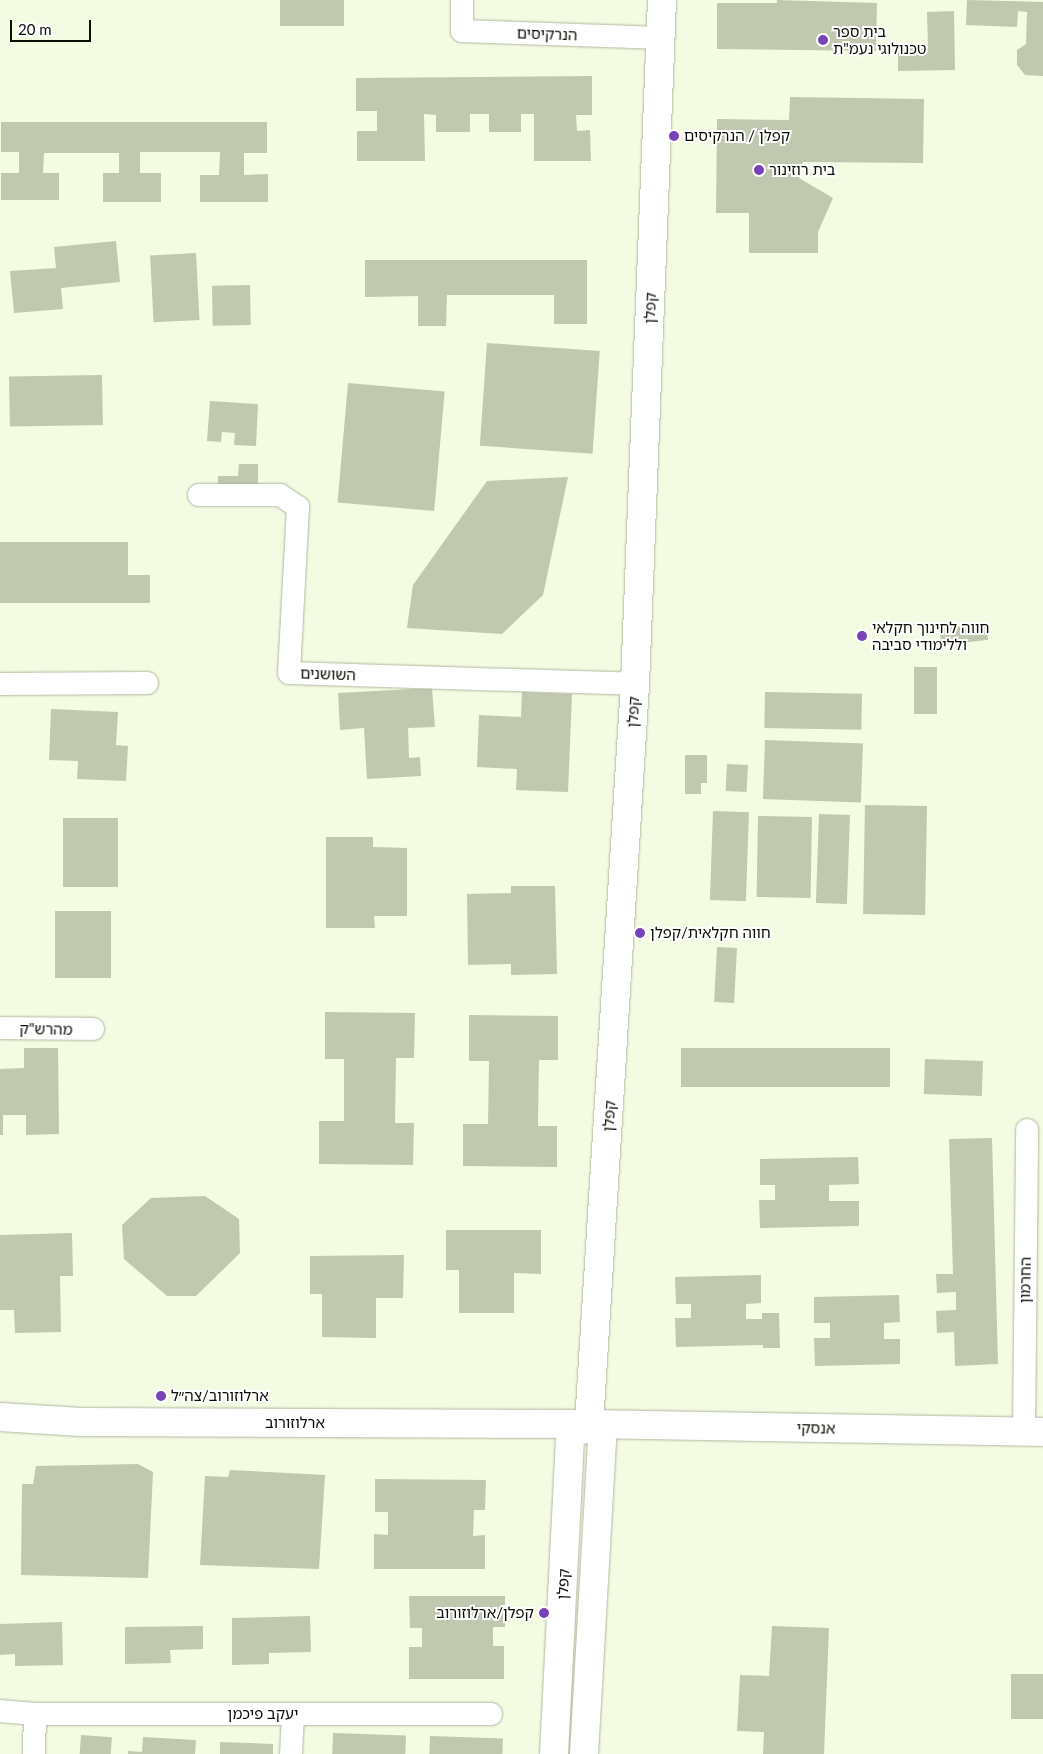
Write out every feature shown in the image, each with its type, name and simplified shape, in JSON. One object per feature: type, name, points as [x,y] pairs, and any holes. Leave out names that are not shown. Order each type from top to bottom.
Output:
[{"type":"street","name":"הנרקיסים","points":[[462,0],[462,31],[662,38]]},
{"type":"street","name":"קפלן","points":[[584,1754],[602,1438],[589,1424],[635,684],[662,0]]},
{"type":"street","name":"השושנים","points":[[199,495],[280,495],[298,507],[289,673],[635,684]]},
{"type":"street","points":[[0,684],[147,683]]},
{"type":"street","name":"מהרש\"ק","points":[[0,1028],[92,1030]]},
{"type":"street","name":"החרמון","points":[[1027,1130],[1033,1431]]},
{"type":"street","name":"ארלוזורוב","points":[[0,1417],[81,1422],[589,1424]]},
{"type":"street","name":"קפלן","points":[[554,1754],[570,1437],[589,1424]]},
{"type":"street","name":"אנסקי","points":[[589,1424],[1033,1431]]},
{"type":"street","name":"יעקב פיכמן","points":[[0,1711],[35,1714],[492,1714]]},
{"type":"street","points":[[34,1754],[35,1714]]},
{"type":"street","points":[[291,1754],[293,1714]]},
{"type":"building","points":[[280,0],[344,0],[344,26],[280,26]]},
{"type":"building","points":[[777,0],[877,3],[876,51],[717,49],[717,3],[777,3]]},
{"type":"building","points":[[967,0],[1043,2],[1043,76],[1025,75],[1017,65],[1017,50],[1026,44],[1027,12],[1018,11],[1017,27],[966,25]]},
{"type":"building","points":[[954,11],[955,70],[898,71],[898,48],[928,48],[927,12]]},
{"type":"building","points":[[592,76],[592,115],[576,115],[577,131],[590,130],[591,161],[534,161],[534,114],[521,114],[521,132],[489,132],[489,114],[470,114],[470,132],[436,132],[436,115],[424,114],[425,161],[357,161],[357,131],[377,131],[377,111],[356,111],[356,78]]},
{"type":"building","name":"בית רוזינור","points":[[790,97],[924,99],[923,163],[803,162],[799,178],[833,198],[818,232],[818,253],[749,253],[749,213],[716,213],[717,119],[789,120]]},
{"type":"building","points":[[1,122],[267,122],[267,153],[244,153],[244,175],[268,174],[268,202],[200,202],[200,175],[219,175],[220,152],[140,152],[140,173],[161,173],[161,202],[103,202],[103,173],[119,173],[119,153],[44,153],[43,173],[59,173],[59,200],[1,200],[1,173],[19,173],[19,152],[1,152]]},
{"type":"building","points":[[116,241],[120,282],[61,288],[63,309],[14,313],[10,271],[56,268],[54,247]]},
{"type":"building","points":[[196,253],[200,320],[154,322],[150,255]]},
{"type":"building","points":[[365,260],[587,260],[587,324],[554,324],[554,295],[447,295],[446,326],[418,326],[418,296],[365,297]]},
{"type":"building","points":[[250,285],[251,325],[213,326],[212,286]]},
{"type":"building","points":[[487,343],[600,351],[593,454],[480,446]]},
{"type":"building","points":[[102,375],[103,425],[10,427],[9,377]]},
{"type":"building","points":[[348,383],[445,391],[434,511],[338,503]]},
{"type":"building","points":[[210,401],[258,404],[256,446],[234,445],[235,433],[222,432],[221,442],[207,441]]},
{"type":"building","points":[[239,464],[258,464],[258,493],[218,493],[218,476],[238,476]]},
{"type":"building","points":[[568,477],[543,595],[502,634],[407,628],[413,585],[487,481]]},
{"type":"building","points":[[0,542],[128,542],[128,575],[150,575],[150,603],[0,603]]},
{"type":"building","points":[[986,623],[988,640],[941,646],[939,629]]},
{"type":"building","points":[[914,667],[937,667],[937,714],[914,714]]},
{"type":"building","points":[[432,688],[435,727],[408,728],[409,758],[420,757],[421,776],[367,779],[364,728],[340,730],[338,693]]},
{"type":"building","points":[[522,692],[572,694],[568,792],[516,790],[517,769],[477,767],[479,715],[521,717]]},
{"type":"building","points":[[765,692],[862,694],[861,730],[764,728]]},
{"type":"building","points":[[51,709],[118,712],[116,745],[128,746],[126,781],[77,779],[78,761],[49,760]]},
{"type":"building","points":[[765,740],[863,743],[861,802],[763,799]]},
{"type":"building","points":[[685,755],[707,755],[707,783],[701,783],[701,794],[685,794]]},
{"type":"building","points":[[727,764],[748,765],[747,792],[726,791]]},
{"type":"building","points":[[865,805],[927,806],[925,915],[863,914]]},
{"type":"building","points":[[713,811],[749,812],[746,901],[710,900]]},
{"type":"building","points":[[819,814],[850,815],[847,904],[816,903]]},
{"type":"building","points":[[758,816],[812,817],[811,898],[757,897]]},
{"type":"building","points":[[63,818],[118,818],[118,887],[63,887]]},
{"type":"building","points":[[326,837],[373,837],[373,847],[407,848],[407,916],[374,916],[375,928],[326,928]]},
{"type":"building","points":[[511,886],[555,886],[557,974],[511,975],[511,964],[468,965],[467,894],[511,893]]},
{"type":"building","points":[[55,911],[111,911],[111,978],[55,978]]},
{"type":"building","points":[[717,947],[737,948],[734,1003],[714,1002]]},
{"type":"building","points":[[325,1012],[415,1013],[414,1058],[396,1058],[395,1123],[414,1123],[413,1165],[319,1164],[319,1121],[344,1121],[344,1059],[325,1059]]},
{"type":"building","points":[[469,1015],[558,1016],[558,1060],[539,1060],[538,1120],[538,1126],[557,1126],[557,1167],[463,1166],[463,1124],[488,1124],[489,1061],[469,1061]]},
{"type":"building","points":[[24,1048],[58,1048],[59,1134],[26,1135],[26,1115],[3,1115],[3,1135],[0,1135],[0,1069],[24,1068]]},
{"type":"building","points":[[681,1048],[890,1048],[890,1087],[681,1087]]},
{"type":"building","points":[[925,1059],[983,1061],[982,1096],[924,1094]]},
{"type":"building","points":[[992,1138],[998,1364],[955,1366],[954,1332],[937,1333],[936,1311],[956,1310],[956,1292],[937,1293],[936,1274],[953,1274],[949,1139]]},
{"type":"building","points":[[858,1157],[859,1184],[829,1185],[829,1201],[859,1201],[859,1226],[760,1228],[759,1200],[775,1200],[775,1185],[760,1185],[760,1159]]},
{"type":"building","points":[[205,1196],[239,1219],[240,1253],[196,1296],[167,1296],[124,1259],[122,1225],[151,1198]]},
{"type":"building","points":[[446,1230],[541,1230],[541,1274],[514,1273],[514,1313],[459,1313],[459,1270],[446,1270]]},
{"type":"building","points":[[72,1233],[73,1276],[60,1276],[61,1332],[15,1333],[14,1310],[0,1310],[0,1235]]},
{"type":"building","points":[[404,1255],[403,1298],[376,1298],[376,1338],[322,1337],[322,1294],[310,1294],[310,1256]]},
{"type":"building","points":[[761,1275],[761,1303],[746,1304],[746,1319],[762,1319],[762,1313],[779,1313],[780,1348],[763,1348],[763,1345],[676,1347],[675,1318],[691,1318],[691,1304],[676,1304],[675,1277]]},
{"type":"building","points":[[899,1295],[900,1322],[884,1323],[884,1339],[900,1339],[900,1364],[815,1366],[814,1338],[830,1338],[830,1323],[814,1323],[814,1297]]},
{"type":"building","points":[[138,1464],[153,1472],[148,1578],[21,1575],[22,1484],[33,1484],[36,1466]]},
{"type":"building","points":[[230,1470],[325,1475],[319,1569],[200,1565],[205,1476],[228,1477]]},
{"type":"building","points":[[375,1479],[486,1480],[485,1510],[474,1510],[473,1536],[485,1535],[485,1569],[374,1569],[374,1534],[388,1535],[388,1512],[375,1512]]},
{"type":"building","points":[[409,1596],[505,1596],[505,1627],[493,1627],[493,1646],[504,1646],[504,1679],[409,1679],[409,1647],[422,1647],[422,1628],[410,1628]]},
{"type":"building","points":[[310,1616],[311,1652],[269,1653],[269,1664],[232,1665],[232,1618]]},
{"type":"building","points":[[62,1622],[63,1665],[15,1666],[15,1654],[0,1655],[0,1624]]},
{"type":"building","points":[[203,1626],[203,1649],[170,1650],[171,1663],[125,1664],[125,1627]]},
{"type":"building","points":[[772,1626],[829,1628],[824,1754],[763,1754],[764,1732],[737,1731],[740,1675],[769,1676]]},
{"type":"building","points":[[1011,1674],[1043,1674],[1043,1719],[1011,1719]]},
{"type":"building","points":[[333,1733],[406,1736],[405,1754],[332,1754]]},
{"type":"building","points":[[81,1735],[112,1737],[111,1754],[80,1754]]},
{"type":"building","points":[[430,1736],[503,1739],[502,1754],[429,1754]]},
{"type":"building","points":[[143,1737],[196,1740],[195,1754],[128,1754],[128,1751],[142,1752]]},
{"type":"building","points":[[220,1742],[273,1744],[273,1754],[220,1754]]},
{"type":"place","name":"בית ספר טכנולוגי נעמ\"ת","points":[[823,40]]},
{"type":"place","name":"קפלן / הנרקיסים","points":[[674,136]]},
{"type":"place","name":"בית רוזינור","points":[[759,170]]},
{"type":"place","name":"חווה לחינוך חקלאי וללימודי סביבה","points":[[862,636]]},
{"type":"place","name":"חווה חקלאית/קפלן","points":[[640,933]]},
{"type":"place","name":"ארלוזורוב/צה״ל","points":[[161,1396]]},
{"type":"place","name":"קפלן/ארלוזורוב","points":[[544,1613]]}]
